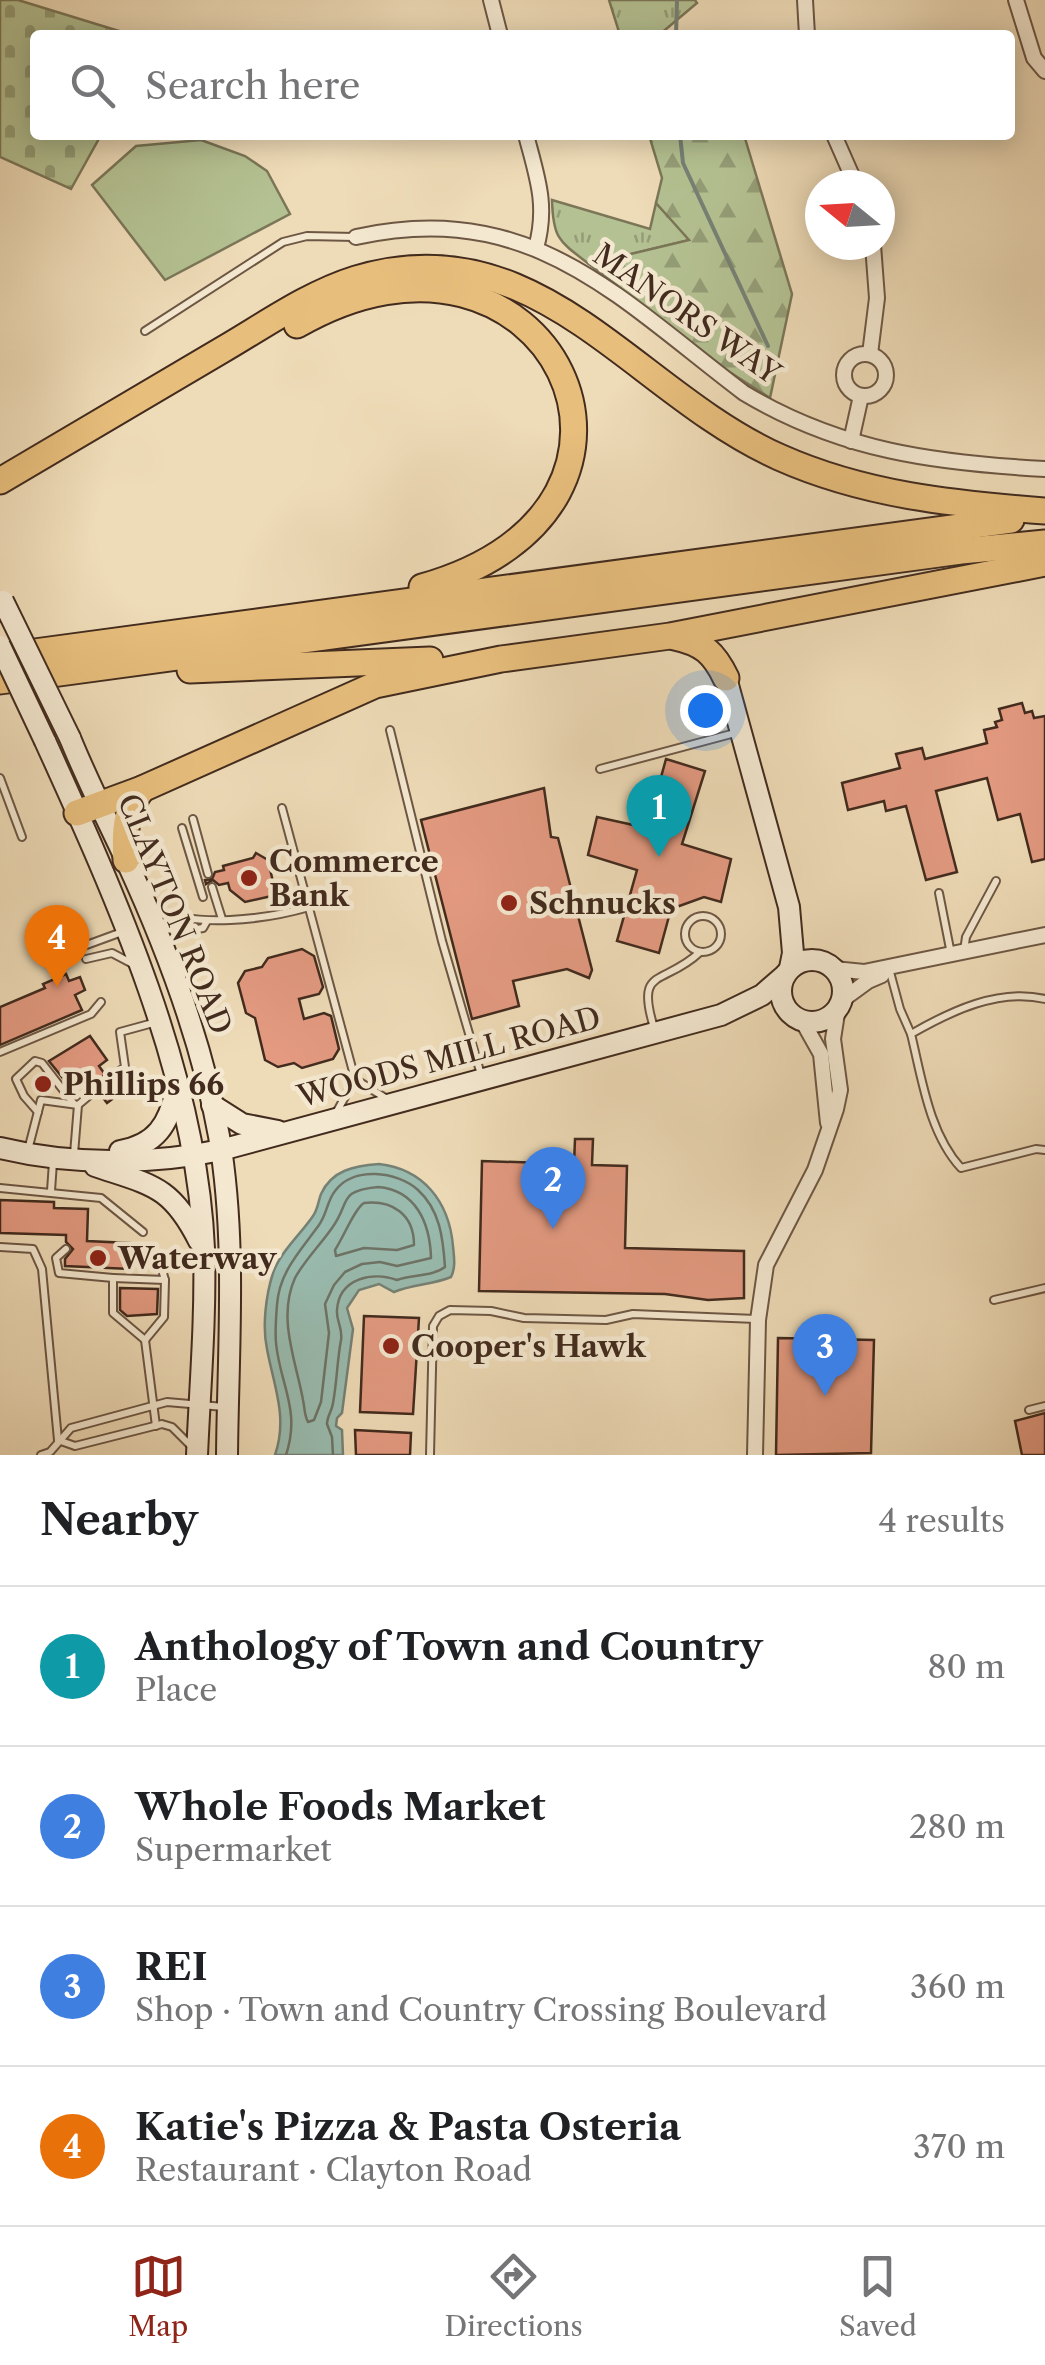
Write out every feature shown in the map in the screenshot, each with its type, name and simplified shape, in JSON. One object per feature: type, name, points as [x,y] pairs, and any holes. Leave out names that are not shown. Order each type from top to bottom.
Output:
[{"type":"highway","points":[[0,480],[327,290],[393,271],[449,269],[495,278],[538,295],[564,310],[702,415],[764,450],[813,471],[913,498],[1045,514]]},
{"type":"highway","points":[[0,498],[334,306],[408,288],[437,288],[495,304],[538,336],[564,380],[574,432],[564,485],[534,529],[492,561],[438,582],[340,610]]},
{"type":"highway","points":[[0,656],[1045,514]]},
{"type":"highway","points":[[0,680],[930,555],[1045,543]]},
{"type":"highway","points":[[88,808],[142,789],[375,685],[501,658],[670,636],[1045,562]]},
{"type":"highway","points":[[726,678],[732,648],[758,619]]},
{"type":"highway","points":[[670,636],[694,641],[708,649],[726,678]]},
{"type":"highway","points":[[0,680],[501,658]]},
{"type":"highway","points":[[126,860],[124,834],[129,808],[142,789]]},
{"type":"main road","name":"CLAYTON ROAD","points":[[2,598],[70,738],[126,930],[178,1082],[204,1250],[197,1454]]},
{"type":"main road","name":"CLAYTON ROAD","points":[[0,646],[45,741],[126,860],[194,1035],[221,1150],[230,1245],[227,1455]]},
{"type":"main road","points":[[726,678],[790,906],[793,954],[781,999],[796,1018],[819,1022],[840,1004],[842,984],[813,948],[790,906]]},
{"type":"main road","points":[[787,972],[812,960],[831,967]]},
{"type":"main road","name":"WOODS MILL ROAD","points":[[720,1015],[762,995],[787,972]]},
{"type":"main road","name":"WOODS MILL ROAD","points":[[115,1159],[192,1156],[221,1150],[720,1015],[766,1010],[796,1018]]},
{"type":"main road","points":[[64,1158],[138,1148],[150,1141],[167,1124],[178,1082]]},
{"type":"main road","points":[[212,1104],[241,1123],[285,1132]]},
{"type":"main road","points":[[0,1148],[27,1155],[115,1159],[149,1170],[186,1175],[195,1187],[200,1207]]},
{"type":"main road","points":[[64,1158],[166,1193],[187,1217],[204,1250]]},
{"type":"street","points":[[491,0],[499,30]]},
{"type":"street","points":[[804,0],[807,30]]},
{"type":"street","points":[[1016,0],[1034,58],[1045,72]]},
{"type":"street","points":[[527,140],[543,199],[544,220],[536,248]]},
{"type":"street","points":[[836,140],[849,170]]},
{"type":"street","name":"MANORS WAY","points":[[356,237],[446,228],[479,231],[536,248],[596,281],[757,400],[851,441],[947,463],[1045,469]]},
{"type":"street","points":[[870,354],[877,298],[874,260]]},
{"type":"street","points":[[870,354],[883,364],[886,379],[880,390],[861,396],[845,384],[845,368],[855,356],[870,354]]},
{"type":"street","points":[[851,441],[861,396]]},
{"type":"street","points":[[831,967],[864,972],[1045,935]]},
{"type":"street","points":[[756,1455],[758,1320],[766,1265],[814,1170],[840,1090],[833,1039],[840,1004],[868,981],[906,965]]},
{"type":"street","points":[[796,1018],[821,1054],[828,1128]]},
{"type":"lane","points":[[146,331],[283,242],[307,236],[356,237]]},
{"type":"lane","points":[[390,730],[442,941],[482,1079]]},
{"type":"lane","points":[[600,769],[741,732]]},
{"type":"lane","points":[[0,778],[22,838]]},
{"type":"lane","points":[[282,808],[355,1079],[382,1098],[402,1101]]},
{"type":"lane","points":[[193,819],[208,874]]},
{"type":"lane","points":[[182,828],[203,897]]},
{"type":"lane","points":[[958,954],[996,881]]},
{"type":"lane","points":[[212,887],[222,919]]},
{"type":"lane","points":[[939,893],[958,954]]},
{"type":"lane","points":[[146,906],[177,918],[208,921],[282,915],[309,908]]},
{"type":"lane","points":[[656,1033],[646,1001],[647,990],[654,980],[700,952],[712,950],[721,936],[718,924],[704,915],[688,923],[684,935],[689,946],[700,952]]},
{"type":"lane","points":[[81,948],[126,930],[162,945],[202,928],[208,921]]},
{"type":"lane","points":[[86,959],[112,953],[139,968]]},
{"type":"lane","points":[[890,972],[946,1152],[961,1168],[1036,1148],[1045,1150]]},
{"type":"lane","points":[[912,1034],[944,1015],[1000,998],[1023,994],[1045,999]]},
{"type":"lane","points":[[0,1052],[91,1014],[101,1002]]},
{"type":"lane","points":[[108,1079],[124,1066],[120,1032],[160,1021]]},
{"type":"lane","points":[[38,1112],[24,1096],[16,1078],[35,1061],[42,1063],[76,1105]]},
{"type":"lane","points":[[333,1119],[355,1079]]},
{"type":"lane","points":[[51,1191],[64,1158],[76,1105],[97,1089]]},
{"type":"lane","points":[[27,1155],[42,1100],[76,1105]]},
{"type":"lane","points":[[0,1188],[102,1198],[143,1232]]},
{"type":"lane","points":[[0,1247],[33,1248],[42,1268],[58,1440]]},
{"type":"lane","points":[[66,1249],[56,1258],[59,1273],[165,1280]]},
{"type":"lane","points":[[130,1250],[152,1253],[165,1280],[164,1317],[145,1340]]},
{"type":"lane","points":[[113,1278],[113,1313],[145,1340],[156,1426]]},
{"type":"lane","points":[[994,1300],[1045,1288]]},
{"type":"lane","points":[[430,1455],[433,1326],[439,1316],[450,1310],[491,1311],[524,1318],[606,1320],[633,1314],[758,1320]]},
{"type":"lane","points":[[41,1455],[50,1452],[71,1428],[167,1402],[227,1408]]},
{"type":"lane","points":[[1029,1410],[1045,1406]]},
{"type":"lane","points":[[58,1440],[75,1446],[156,1426],[172,1427],[197,1454]]},
{"type":"green space","points":[[0,0],[18,0],[116,30],[30,30],[30,140],[98,140],[71,189],[0,157]]},
{"type":"green space","points":[[609,0],[697,3],[665,30],[618,30]]},
{"type":"green space","points":[[201,140],[245,156],[267,171],[290,214],[165,280],[92,185],[136,146]]},
{"type":"green space","points":[[651,140],[746,140],[792,294],[770,398],[728,371],[589,264],[689,240],[656,203],[662,178]]},
{"type":"green space","points":[[552,200],[650,229],[656,203],[690,240],[589,264],[560,238]]},
{"type":"water","points":[[379,1164],[409,1173],[431,1190],[450,1230],[453,1273],[444,1280],[394,1292],[379,1284],[359,1290],[347,1308],[353,1329],[342,1413],[336,1426],[342,1430],[343,1455],[275,1455],[280,1415],[265,1331],[273,1273],[315,1213],[331,1179],[353,1168]]},
{"type":"building","points":[[1022,703],[1025,713],[1032,711],[1034,718],[1045,716],[1045,859],[1032,862],[1020,814],[998,820],[987,778],[936,791],[957,872],[926,880],[906,806],[886,811],[884,801],[848,810],[842,783],[900,768],[896,754],[922,748],[925,759],[987,743],[984,730],[997,727],[995,722],[1002,720],[999,709]]},
{"type":"building","points":[[666,759],[705,771],[682,844],[731,859],[721,902],[704,897],[671,909],[659,953],[617,941],[637,870],[588,855],[597,817],[647,828]]},
{"type":"building","name":"Schnucks","points":[[544,788],[551,837],[558,838],[592,970],[589,978],[567,969],[513,981],[519,1006],[472,1019],[421,820]]},
{"type":"building","name":"Commerce Bank","points":[[256,853],[268,860],[276,895],[245,902],[230,890],[228,883],[219,885],[213,880],[206,884],[205,880],[212,879],[215,872],[224,870],[223,866],[253,858]]},
{"type":"building","points":[[302,949],[314,956],[323,987],[319,994],[299,999],[304,1019],[324,1013],[331,1016],[339,1049],[333,1059],[302,1068],[294,1063],[278,1067],[265,1060],[255,1018],[246,1013],[238,983],[245,971],[262,967],[268,958]]},
{"type":"building","points":[[66,974],[69,981],[80,977],[85,990],[75,995],[82,1010],[0,1045],[0,1007],[45,988],[43,984]]},
{"type":"building","points":[[90,1036],[107,1060],[99,1066],[104,1073],[102,1082],[112,1085],[119,1094],[107,1103],[101,1095],[102,1084],[93,1083],[87,1074],[70,1087],[49,1061]]},
{"type":"building","points":[[575,1139],[593,1139],[592,1165],[627,1166],[625,1248],[744,1251],[744,1298],[479,1291],[482,1161],[574,1164]]},
{"type":"building","points":[[0,1200],[54,1202],[54,1208],[88,1209],[87,1241],[129,1243],[123,1250],[130,1257],[130,1269],[65,1266],[73,1249],[66,1242],[66,1235],[0,1233]]},
{"type":"building","points":[[120,1288],[158,1289],[157,1314],[127,1316],[120,1310]]},
{"type":"building","points":[[364,1316],[419,1318],[413,1414],[360,1412]]},
{"type":"building","points":[[778,1338],[874,1340],[871,1453],[776,1455]]},
{"type":"building","points":[[1045,1413],[1045,1455],[1022,1455],[1015,1421]]},
{"type":"building","points":[[355,1430],[411,1433],[410,1455],[356,1455]]},
{"type":"waterway","points":[[676,30],[677,0]]},
{"type":"waterway","points":[[681,140],[683,163],[768,346]]},
{"type":"place","name":"Anthology of Town and Country","points":[[659,857]]},
{"type":"place","name":"Commerce Bank","points":[[249,878]]},
{"type":"place","name":"Schnucks","points":[[509,903]]},
{"type":"place","name":"Katie's Pizza & Pasta Osteria","points":[[57,987]]},
{"type":"place","name":"Phillips 66","points":[[43,1084]]},
{"type":"place","name":"Whole Foods Market","points":[[553,1229]]},
{"type":"place","name":"Waterway","points":[[98,1258]]},
{"type":"place","name":"Cooper's Hawk","points":[[391,1346]]},
{"type":"place","name":"REI","points":[[825,1396]]}]
